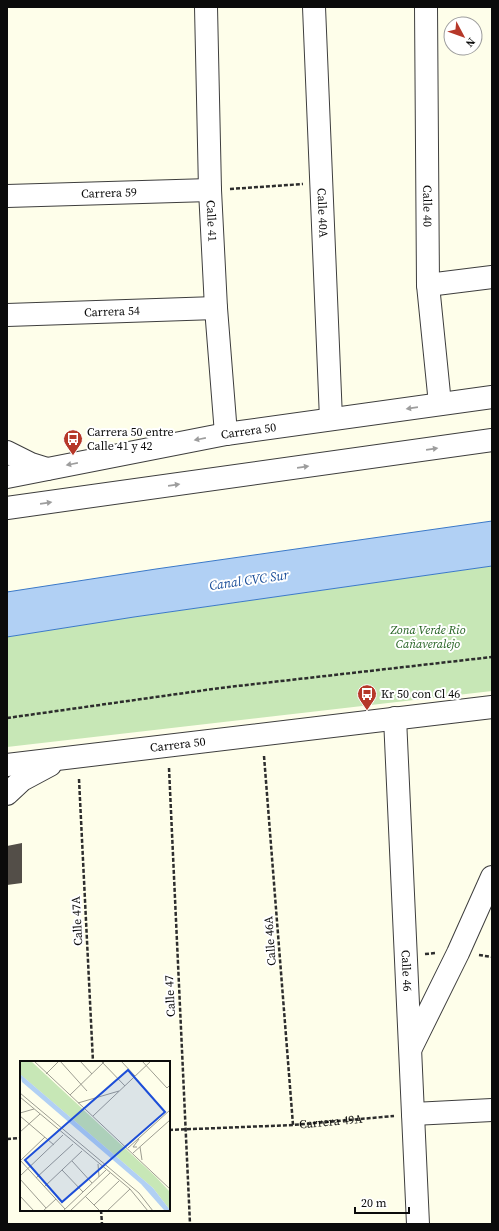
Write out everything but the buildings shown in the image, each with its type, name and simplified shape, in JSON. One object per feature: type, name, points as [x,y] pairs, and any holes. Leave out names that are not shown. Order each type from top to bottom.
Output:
[{"type":"street","name":"Calle 41","points":[[206,7],[210,190],[216,308],[226,434]]},
{"type":"street","name":"Calle 40A","points":[[314,7],[330,419]]},
{"type":"street","name":"Calle 40","points":[[426,7],[428,285],[440,404]]},
{"type":"street","name":"Carrera 59","points":[[7,196],[210,190]]},
{"type":"street","points":[[428,285],[492,277]]},
{"type":"street","name":"Carrera 54","points":[[7,315],[216,308]]},
{"type":"street","name":"Carrera 50","points":[[7,477],[226,434],[492,397]]},
{"type":"street","points":[[7,508],[492,440]]},
{"type":"street","points":[[7,452],[30,464],[48,469]]},
{"type":"street","name":"Carrera 50","points":[[7,765],[492,707]]},
{"type":"street","name":"Calle 46","points":[[395,718],[418,1224]]},
{"type":"street","points":[[7,794],[22,780],[59,759]]},
{"type":"street","points":[[410,1051],[458,953],[492,877]]},
{"type":"street","points":[[413,1114],[492,1110]]},
{"type":"path","points":[[210,190],[321,183]]},
{"type":"path","points":[[7,718],[220,688],[492,657]]},
{"type":"path","name":"Calle 46A","points":[[264,756],[293,1124]]},
{"type":"path","name":"Calle 47","points":[[169,768],[190,1224]]},
{"type":"path","name":"Calle 47A","points":[[79,779],[93,1061]]},
{"type":"path","points":[[406,954],[458,953]]},
{"type":"path","name":"Carrera 49A","points":[[170,1130],[293,1124],[413,1114]]},
{"type":"path","points":[[7,1139],[20,1138]]},
{"type":"path","points":[[101,1211],[102,1224]]},
{"type":"green space","name":"Zona Verde Rio Cañaveralejo","points":[[492,566],[492,691],[7,747],[7,637],[134,617]]},
{"type":"water","name":"Canal CVC Sur","points":[[492,521],[492,566],[134,617],[7,637],[7,592]]},
{"type":"place","name":"Carrera 50 entre Calle 41 y 42","points":[[73,456]]},
{"type":"place","name":"Kr 50 con Cl 46","points":[[367,711]]}]
